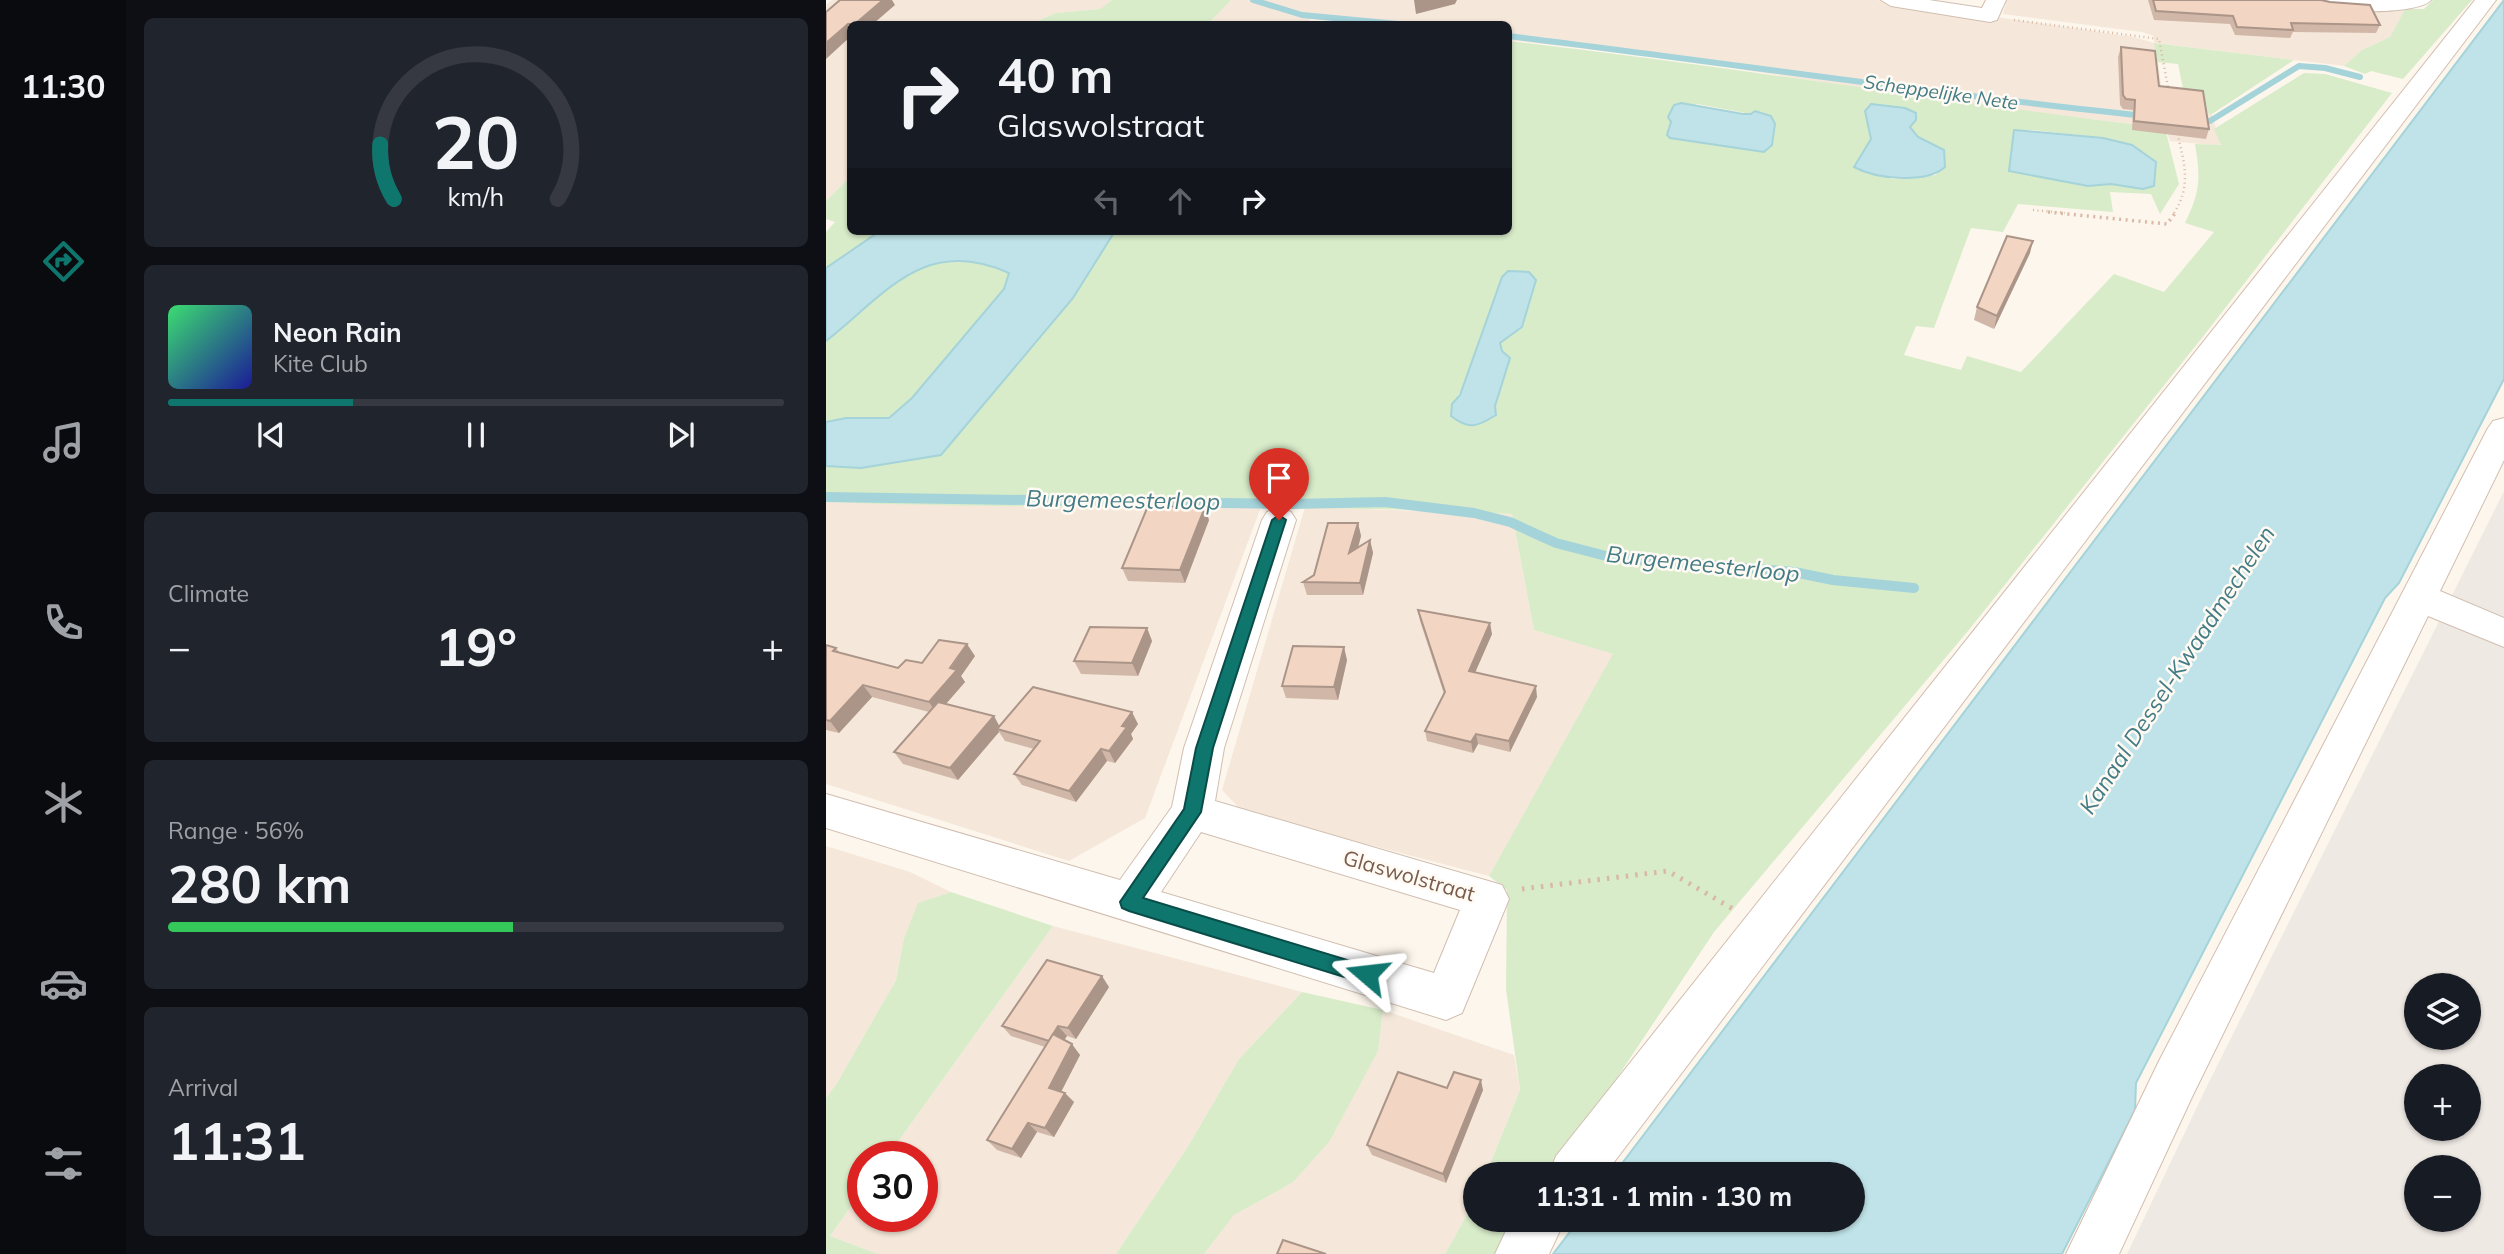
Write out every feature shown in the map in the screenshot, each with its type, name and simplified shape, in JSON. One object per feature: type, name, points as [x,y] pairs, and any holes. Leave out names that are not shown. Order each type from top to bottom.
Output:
[{"type":"street","points":[[1891,0],[1993,8]]},
{"type":"street","points":[[2315,0],[2392,5],[2415,4],[2421,0]]},
{"type":"street","points":[[1583,1162],[2486,0]]},
{"type":"street","points":[[2092,1254],[2176,1078],[2504,428]]},
{"type":"street","points":[[1129,902],[1192,812],[1204,748],[1279,520]]},
{"type":"street","points":[[2419,597],[2504,633]]},
{"type":"street","name":"Glaswolstraat","points":[[826,811],[1446,998],[1487,899],[1192,812]]},
{"type":"street","points":[[1521,1254],[1533,1232]]},
{"type":"path","points":[[1993,8],[2159,39],[2170,101]]},
{"type":"path","points":[[2033,210],[2167,223],[2183,203],[2189,183],[2175,127]]},
{"type":"path","points":[[1487,899],[1518,889],[1668,871],[1766,928]]},
{"type":"shaded area","points":[[832,0],[1112,0],[1100,9],[1056,13],[1038,21],[847,21],[847,180],[826,201],[826,5]]},
{"type":"shaded area","points":[[1231,0],[1877,0],[2134,37],[2154,43],[2154,36],[2142,32],[2003,14],[2007,0],[2270,0],[2405,9],[2390,37],[2362,50],[2344,66],[2155,43],[2165,111],[2212,114],[2221,146],[2170,141],[2165,128],[1948,102],[1663,57],[1512,40],[1512,21],[1344,21],[1311,18],[1309,21],[1211,21]]},
{"type":"shaded area","points":[[2504,491],[2504,1254],[2127,1254],[2206,1088]]},
{"type":"shaded area","points":[[826,502],[1048,507],[1261,507],[1145,818],[1069,861],[826,784]]},
{"type":"shaded area","points":[[1305,507],[1512,514],[1534,630],[1614,654],[1489,876],[1243,812],[1222,790]]},
{"type":"shaded area","points":[[826,846],[910,872],[951,892],[918,904],[904,938],[896,980],[826,1098]]},
{"type":"shaded area","points":[[1053,926],[1302,992],[1239,1059],[1187,1148],[1116,1254],[878,1254],[830,1236],[847,1212],[847,1232],[938,1232],[938,1141],[898,1141]]},
{"type":"shaded area","points":[[1383,1010],[1514,1055],[1520,1090],[1491,1162],[1463,1162],[1463,1222],[1445,1254],[1204,1254],[1234,1215],[1292,1183],[1378,1051]]},
{"type":"green space","points":[[1112,0],[1231,0],[1211,21],[1038,21],[1056,13],[1100,9]]},
{"type":"green space","points":[[2433,0],[2472,0],[2403,79],[2371,71],[2365,74],[2344,66],[2362,50],[2390,37],[2405,9],[2424,9]]},
{"type":"green space","points":[[1512,41],[2165,128],[2179,184],[2160,214],[2151,194],[2110,192],[2113,212],[2018,204],[2003,232],[1971,228],[1934,328],[1916,326],[1904,355],[1961,370],[1967,356],[2021,372],[2114,274],[2164,292],[2214,232],[2185,223],[2198,185],[2195,144],[2221,145],[2214,129],[2304,73],[2325,74],[2392,93],[2205,334],[1968,631],[1714,932],[1561,1162],[1491,1162],[1520,1090],[1506,989],[1507,890],[1489,876],[1613,654],[1534,630],[1512,514],[1340,508],[826,502],[826,466],[861,468],[1073,298],[1112,235],[1512,235]],"holes":[[[1697,104],[1751,114],[1755,111],[1771,116],[1775,124],[1772,145],[1670,138],[1667,135],[1671,122]],[[1865,111],[1910,127],[1918,137],[1944,150],[1936,175],[1892,179],[1858,162],[1871,139]],[[2033,130],[2103,138],[2154,179],[2154,186],[2143,189],[2111,184],[2088,186],[2010,171],[2014,131]],[[1536,280],[1514,331],[1500,343],[1502,352],[1510,358],[1495,406],[1452,404]]]},
{"type":"green space","points":[[2154,43],[2294,60],[2212,114],[2188,113],[2178,64],[2157,62]]},
{"type":"green space","points":[[847,180],[847,235],[874,235],[826,268],[826,232],[835,222],[826,219],[826,201]]},
{"type":"green space","points":[[977,262],[1009,273],[1004,289],[912,398],[889,418],[846,418],[826,422],[826,341],[889,286],[915,269],[939,263]]},
{"type":"green space","points":[[951,892],[1053,926],[898,1141],[847,1141],[847,1212],[830,1236],[878,1254],[826,1254],[826,1098],[896,980],[904,938],[918,903]]},
{"type":"green space","points":[[1302,992],[1383,1010],[1378,1051],[1329,1142],[1292,1183],[1234,1215],[1204,1254],[1116,1254],[1187,1148],[1239,1059]]},
{"type":"green space","points":[[1463,1222],[1463,1232],[1517,1232],[1507,1254],[1445,1254]]},
{"type":"water","name":"Kanaal Dessel-Kwaadmechelen","points":[[2504,0],[2504,379],[2399,583],[2385,598],[2136,1083],[2135,1110],[2062,1254],[1553,1254],[1570,1232],[1865,1232],[1865,1162],[1623,1162]]},
{"type":"water","points":[[1681,103],[1743,114],[1755,111],[1771,116],[1775,124],[1772,145],[1764,152],[1670,138],[1667,135],[1671,122],[1668,117],[1674,105]]},
{"type":"water","points":[[1871,104],[1905,108],[1916,113],[1916,120],[1910,127],[1918,137],[1944,150],[1945,167],[1926,176],[1901,178],[1887,177],[1854,167],[1871,139],[1865,111]]},
{"type":"water","points":[[2014,130],[2103,138],[2132,145],[2156,162],[2154,186],[2143,189],[2111,184],[2088,186],[2009,171]]},
{"type":"water","points":[[874,235],[1112,235],[1073,298],[941,455],[861,468],[826,466],[826,422],[846,418],[889,418],[912,398],[1004,289],[1009,273],[979,263],[953,261],[930,265],[908,275],[888,289],[826,341],[826,268]]},
{"type":"water","points":[[1508,271],[1529,272],[1536,280],[1522,327],[1500,343],[1502,351],[1510,358],[1495,406],[1496,415],[1478,424],[1468,425],[1451,416],[1452,404],[1460,395],[1502,277]]},
{"type":"building","points":[[840,0],[883,0],[858,21],[847,21],[847,25],[826,43],[826,12]]},
{"type":"building","points":[[2153,0],[2321,0],[2370,5],[2380,25],[2291,23],[2293,30],[2237,27],[2233,16],[2156,11]]},
{"type":"building","points":[[2121,47],[2155,51],[2159,86],[2203,91],[2209,129],[2134,121],[2135,100],[2126,99],[2123,95]]},
{"type":"building","points":[[2007,236],[2033,241],[1997,316],[1977,307]]},
{"type":"building","points":[[1148,506],[1205,507],[1180,570],[1122,568]]},
{"type":"building","points":[[1328,523],[1358,523],[1349,553],[1370,540],[1360,583],[1303,582],[1314,575]]},
{"type":"building","points":[[1418,610],[1490,623],[1469,671],[1536,686],[1509,741],[1476,734],[1471,742],[1425,731],[1445,692]]},
{"type":"building","points":[[1090,627],[1147,628],[1132,663],[1074,661]]},
{"type":"building","points":[[939,640],[967,644],[950,668],[957,670],[929,702],[863,685],[830,721],[826,720],[826,645],[836,648],[833,651],[898,668],[906,660],[922,663]]},
{"type":"building","points":[[1293,646],[1344,647],[1334,687],[1282,686]]},
{"type":"building","points":[[1033,687],[1132,712],[1122,726],[1127,727],[1109,751],[1101,749],[1069,791],[1014,774],[1040,741],[997,729]]},
{"type":"building","points":[[938,702],[994,716],[950,768],[894,752]]},
{"type":"building","points":[[1047,960],[1102,976],[1068,1028],[1058,1026],[1049,1041],[1002,1026]]},
{"type":"building","points":[[1053,1034],[1072,1044],[1049,1088],[1065,1093],[1045,1128],[1028,1123],[1012,1149],[987,1140]]},
{"type":"building","points":[[1398,1072],[1447,1088],[1454,1072],[1481,1080],[1443,1174],[1367,1145]]},
{"type":"building","points":[[1283,1240],[1326,1254],[1277,1254]]},
{"type":"waterway","name":"Scheppelijke Nete","points":[[1253,0],[1302,15],[1366,21]]},
{"type":"waterway","name":"Scheppelijke Nete","points":[[1512,37],[2145,116]]},
{"type":"waterway","name":"Scheppelijke Nete","points":[[2195,121],[2210,121],[2299,66],[2325,68],[2360,77]]},
{"type":"waterway","name":"Burgemeesterloop","points":[[826,497],[1292,504],[1385,502],[1474,513],[1510,522],[1556,543],[1610,557],[1794,572],[1833,580],[1914,588]]},
{"type":"route","points":[[1279,520],[1204,748],[1192,812],[1129,902],[1367,974]]}]
